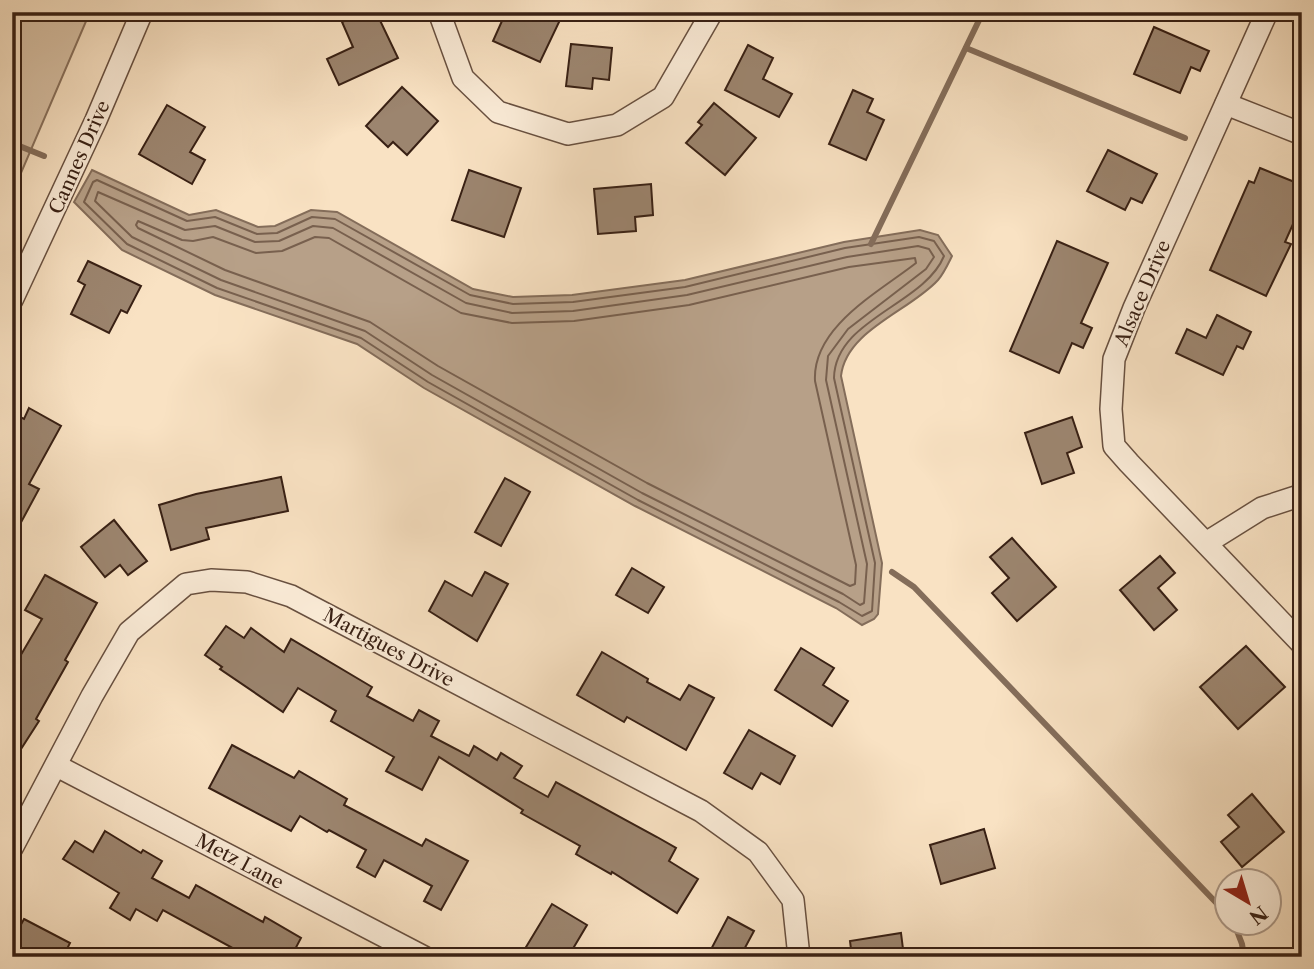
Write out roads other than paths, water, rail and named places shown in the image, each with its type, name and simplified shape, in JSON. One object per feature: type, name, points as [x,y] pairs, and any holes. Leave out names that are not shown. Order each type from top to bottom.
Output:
[{"type":"street","name":"Cannes Drive","points":[[12,300],[96,120],[142,12]]},
{"type":"street","points":[[439,12],[463,78],[498,112],[568,134],[617,125],[663,97],[712,12]]},
{"type":"street","name":"Alsace Drive","points":[[1266,12],[1134,308],[1114,359],[1111,409],[1114,446],[1302,644]]},
{"type":"street","points":[[1226,104],[1302,134]]},
{"type":"street","points":[[1206,543],[1262,508],[1302,495]]},
{"type":"street","name":"Martigues Drive","points":[[12,848],[129,632],[184,584],[211,580],[247,582],[291,596],[701,811],[758,852],[793,900],[799,957]]},
{"type":"street","name":"Metz Lane","points":[[57,766],[424,957]]},
{"type":"water","points":[[92,170],[189,215],[216,210],[258,227],[275,226],[311,210],[337,212],[473,289],[513,297],[572,295],[685,280],[844,242],[920,230],[938,235],[952,256],[938,280],[881,322],[854,346],[845,360],[841,376],[882,563],[878,614],[862,625],[836,608],[635,506],[424,388],[357,344],[215,295],[122,250],[74,202]]},
{"type":"waterway","points":[[871,244],[983,12]]},
{"type":"waterway","points":[[966,48],[1185,138]]},
{"type":"waterway","points":[[12,143],[44,156]]},
{"type":"waterway","points":[[892,572],[914,587],[1212,898]]},
{"type":"waterway","points":[[1239,937],[1244,957]]}]
